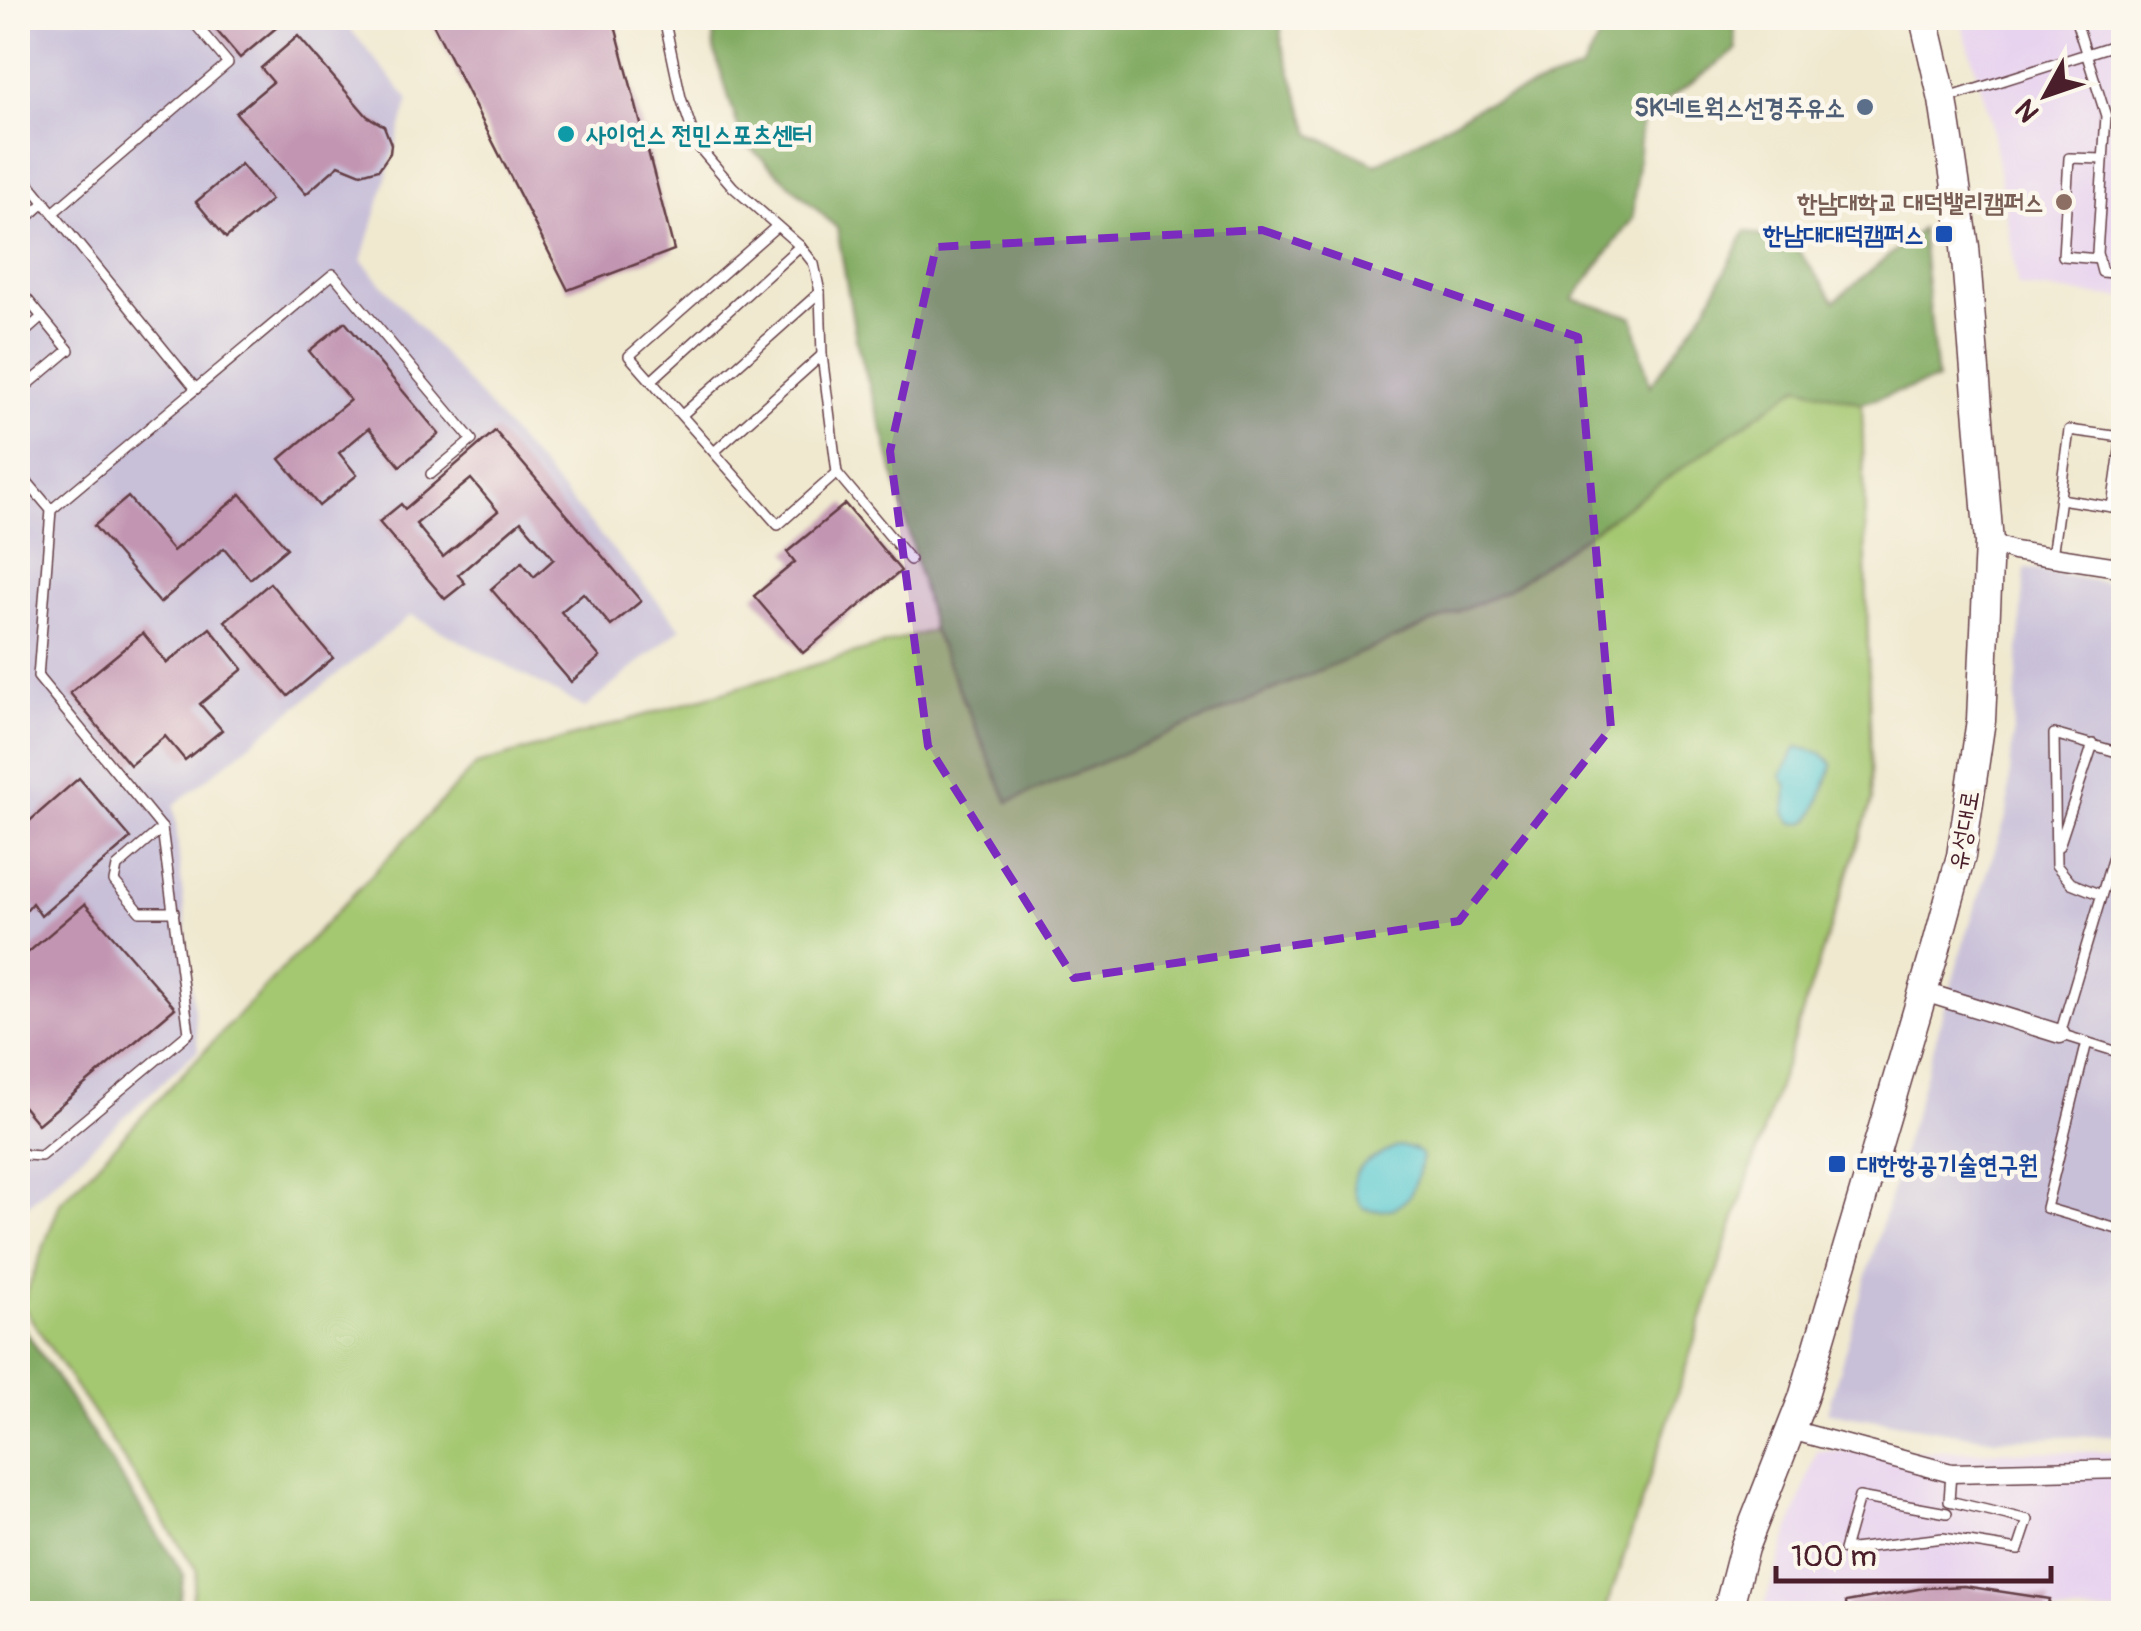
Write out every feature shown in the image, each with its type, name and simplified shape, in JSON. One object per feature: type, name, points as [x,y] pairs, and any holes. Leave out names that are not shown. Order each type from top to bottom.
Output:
[{"type":"main road","name":"유성대로","points":[[1727,1614],[1744,1548],[1792,1430],[1922,991],[1964,837],[1982,720],[1989,543],[1966,247],[1943,100],[1924,18]]},
{"type":"street","points":[[1989,543],[2124,568]]},
{"type":"street","points":[[1922,991],[2060,1034]]},
{"type":"street","points":[[1792,1430],[1951,1474],[2124,1469]]},
{"type":"lane","points":[[54,212],[228,63],[190,18]]},
{"type":"lane","points":[[664,18],[681,98],[697,145],[733,187],[800,246],[814,264],[837,473],[910,560]]},
{"type":"lane","points":[[2074,18],[2106,116],[2099,259],[2102,272],[2124,274]]},
{"type":"lane","points":[[1943,100],[2124,42]]},
{"type":"lane","points":[[2099,259],[2064,256],[2069,158],[2104,159]]},
{"type":"lane","points":[[18,170],[196,389]]},
{"type":"lane","points":[[18,226],[45,202]]},
{"type":"lane","points":[[777,226],[630,356],[778,525],[837,473]]},
{"type":"lane","points":[[651,381],[800,246]]},
{"type":"lane","points":[[51,510],[333,274],[472,440],[431,474]]},
{"type":"lane","points":[[18,288],[69,350],[18,393]]},
{"type":"lane","points":[[682,415],[820,292]]},
{"type":"lane","points":[[18,338],[42,317]]},
{"type":"lane","points":[[714,452],[822,355]]},
{"type":"lane","points":[[2060,499],[2112,507],[2124,422]]},
{"type":"lane","points":[[2052,556],[2069,430],[2121,437]]},
{"type":"lane","points":[[18,471],[51,510],[38,677],[162,828],[189,1033],[42,1156],[18,1150]]},
{"type":"lane","points":[[2101,895],[2071,883],[2056,865],[2054,734],[2124,754]]},
{"type":"lane","points":[[2056,856],[2093,744]]},
{"type":"lane","points":[[2124,820],[2060,1034],[2124,1054]]},
{"type":"lane","points":[[162,828],[116,866],[114,881],[140,912],[174,912]]},
{"type":"lane","points":[[2087,1042],[2046,1208],[2124,1230]]},
{"type":"lane","points":[[1944,1538],[1951,1474]]},
{"type":"lane","points":[[1946,1513],[1859,1497],[1844,1550],[1944,1538],[2018,1550],[2028,1520],[1949,1501]]},
{"type":"highlighted area","points":[[1262,230],[1578,337],[1611,728],[1459,921],[1074,978],[928,746],[890,451],[936,247]]},
{"type":"shaded area","points":[[18,18],[341,18],[409,100],[362,261],[681,628],[585,708],[411,615],[174,805],[198,1050],[18,1214]]},
{"type":"shaded area","name":"한남대학교 대덕밸리캠퍼스","points":[[1960,18],[2123,18],[2123,298],[2018,287],[1990,116]]},
{"type":"shaded area","points":[[2025,568],[2123,586],[2123,1435],[1995,1439],[1827,1412],[1966,935],[2007,814]]},
{"type":"shaded area","points":[[1817,1451],[2123,1452],[2123,1613],[1761,1614]]},
{"type":"green space","points":[[713,18],[1280,18],[1282,45],[1311,134],[1376,164],[1482,105],[1581,70],[1611,18],[1733,18],[1737,50],[1642,118],[1633,218],[1573,299],[1633,317],[1650,386],[1707,306],[1746,231],[1797,249],[1835,301],[1921,229],[1937,380],[1862,403],[1799,386],[1505,592],[1008,802],[933,630],[857,344],[837,228],[742,140],[714,49]]},
{"type":"green space","points":[[1799,386],[1862,403],[1872,801],[1605,1613],[189,1613],[197,1571],[22,1305],[60,1203],[476,765],[933,630],[1008,801],[1505,591]]},
{"type":"green space","points":[[18,1319],[184,1575],[177,1613],[18,1613]]},
{"type":"water","points":[[1797,747],[1821,753],[1832,764],[1816,809],[1802,823],[1793,823],[1785,813],[1787,786],[1781,776]]},
{"type":"water","points":[[1399,1146],[1422,1155],[1412,1191],[1406,1200],[1389,1210],[1363,1208],[1353,1185],[1355,1176],[1367,1162]]},
{"type":"building","points":[[206,18],[288,18],[240,58]]},
{"type":"building","name":"사이언스 전민스포츠센터","points":[[430,18],[613,18],[674,250],[568,290]]},
{"type":"building","points":[[298,36],[367,116],[384,126],[391,144],[379,169],[361,174],[339,165],[306,194],[236,113],[273,82],[261,68]]},
{"type":"building","points":[[241,164],[271,200],[226,238],[196,202]]},
{"type":"building","points":[[345,322],[439,434],[400,466],[369,428],[339,453],[357,475],[319,506],[280,459],[350,400],[309,351]]},
{"type":"building","points":[[495,431],[641,601],[611,626],[583,593],[561,612],[600,657],[571,682],[491,589],[522,562],[534,577],[554,559],[521,521],[458,575],[465,583],[445,599],[379,522],[401,504],[405,509]],"holes":[[[471,479],[498,511],[443,557],[416,524]]]},
{"type":"building","points":[[241,494],[287,548],[250,579],[224,548],[160,603],[94,526],[128,497],[173,551]]},
{"type":"building","points":[[845,504],[901,571],[803,653],[754,596],[795,562],[787,552]]},
{"type":"building","points":[[270,583],[333,658],[288,696],[225,621]]},
{"type":"building","points":[[210,628],[243,669],[200,704],[222,730],[185,760],[165,736],[130,765],[70,693],[143,633],[167,663]]},
{"type":"building","points":[[79,778],[131,838],[41,916],[32,903],[18,920],[18,831]]},
{"type":"building","points":[[85,904],[175,1008],[38,1124],[18,1100],[18,961]]},
{"type":"building","points":[[1964,1586],[2050,1599],[2046,1614],[1847,1614],[1846,1602],[1924,1588]]},
{"type":"place","name":"SK네트웍스선경주유소","points":[[1865,107]]},
{"type":"place","name":"사이언스 전민스포츠센터","points":[[566,134]]},
{"type":"place","name":"한남대학교 대덕밸리캠퍼스","points":[[2064,202]]},
{"type":"place","name":"한남대대덕캠퍼스","points":[[1944,234]]},
{"type":"place","name":"대한항공기술연구원","points":[[1837,1164]]}]
